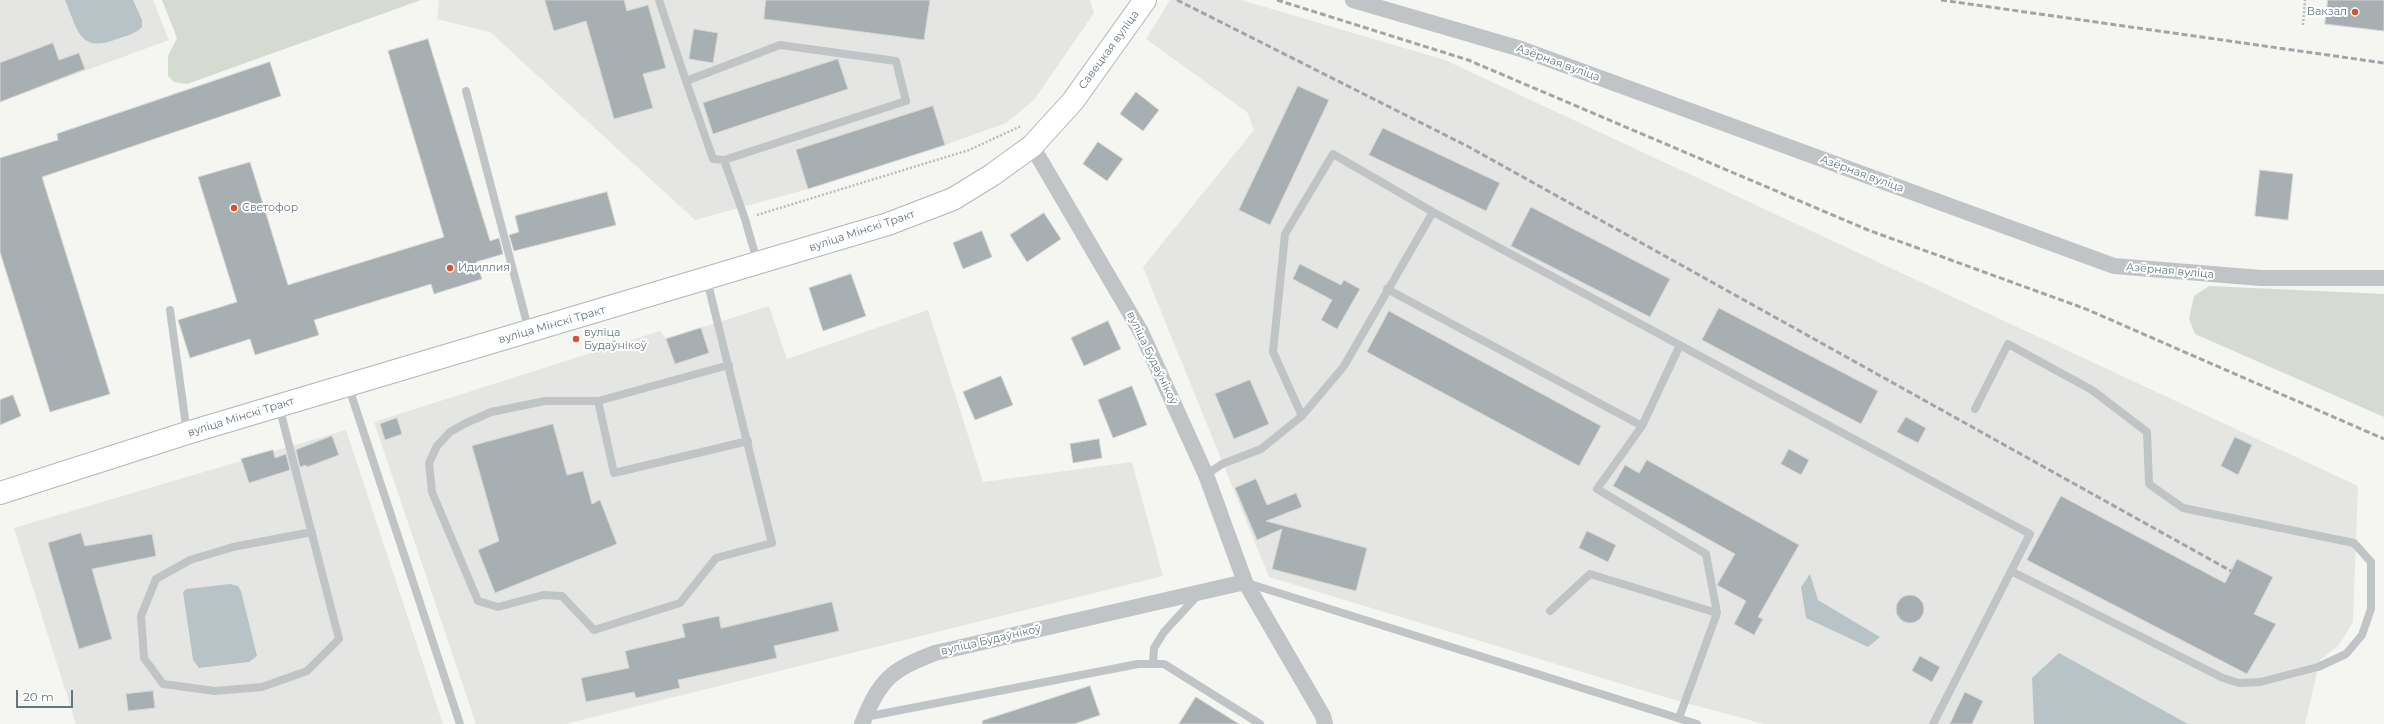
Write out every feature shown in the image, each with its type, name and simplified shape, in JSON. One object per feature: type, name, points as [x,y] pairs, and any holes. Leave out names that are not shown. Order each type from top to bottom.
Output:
[{"type":"street","name":"Савецкая вуліца","points":[[1073,101],[1145,0]]},
{"type":"street","name":"Азёрная вуліца","points":[[1353,0],[1521,49],[2114,266],[2261,278],[2384,278]]},
{"type":"street","name":"вуліца Мінскі Тракт","points":[[0,493],[187,433],[530,332],[888,224],[953,199],[992,175],[1032,146],[1073,101]]},
{"type":"street","name":"вуліца Будаўнікоў","points":[[1032,146],[1141,332],[1206,475],[1245,582],[1323,716],[1325,724]]},
{"type":"street","name":"вуліца Будаўнікоў","points":[[864,720],[870,704],[889,676],[909,663],[935,653],[1245,582]]},
{"type":"lane","points":[[659,0],[686,81],[713,159],[724,160],[906,101],[896,62],[780,45],[686,81]]},
{"type":"lane","points":[[466,91],[530,332]]},
{"type":"lane","points":[[1302,416],[1274,352],[1285,234],[1333,154],[1433,212],[1680,347],[2030,534],[1933,724]]},
{"type":"lane","points":[[724,160],[745,219],[757,264]]},
{"type":"lane","points":[[1206,475],[1222,464],[1261,449],[1302,416],[1344,366],[1387,289],[1433,212]]},
{"type":"lane","points":[[707,279],[730,365],[772,543],[716,558],[680,603],[594,630],[562,596],[543,595],[498,607],[478,601],[432,492],[429,463],[437,446],[450,432],[466,422],[491,412],[545,401],[598,401],[730,365]]},
{"type":"lane","points":[[1387,289],[1642,426]]},
{"type":"lane","points":[[170,310],[187,433]]},
{"type":"lane","points":[[1974,409],[2008,344],[2092,390],[2147,432],[2149,484],[2183,508],[2354,544],[2371,562],[2371,609],[2362,635],[2346,654],[2318,667],[2260,682],[2239,683],[2223,678],[2011,571]]},
{"type":"lane","points":[[1679,718],[1717,613],[1706,554],[1597,488],[1642,426],[1680,347]]},
{"type":"lane","points":[[348,386],[460,724]]},
{"type":"lane","points":[[598,401],[614,473],[748,441]]},
{"type":"lane","points":[[279,406],[312,532],[339,639],[307,671],[262,688],[215,691],[163,684],[144,658],[143,651],[141,616],[156,579],[190,560],[233,547],[312,532]]},
{"type":"lane","points":[[1550,611],[1590,574],[1717,613]]},
{"type":"lane","points":[[1245,582],[1697,724]]},
{"type":"lane","points":[[1153,664],[1154,648],[1164,632],[1202,592]]},
{"type":"lane","points":[[864,720],[1138,664],[1164,664],[1260,724]]},
{"type":"path","points":[[2303,25],[2305,0]]},
{"type":"path","points":[[745,219],[969,150],[1005,135],[1028,122]]},
{"type":"shaded area","points":[[0,0],[153,0],[169,40],[0,102]]},
{"type":"shaded area","points":[[65,0],[133,0],[142,20],[142,27],[130,34],[104,43],[87,41],[77,29]]},
{"type":"shaded area","points":[[162,0],[421,0],[187,84],[174,82],[168,76],[168,56],[177,38]]},
{"type":"shaded area","points":[[439,0],[1090,0],[1094,13],[1034,100],[1006,123],[945,145],[808,189],[695,220],[490,32],[437,19]]},
{"type":"shaded area","points":[[1170,0],[1241,0],[1445,60],[2358,486],[2353,622],[2339,645],[2320,660],[2305,724],[1764,724],[1668,698],[1269,577],[1143,267],[1254,130],[1247,112],[1146,39]]},
{"type":"shaded area","points":[[2209,286],[2384,294],[2384,417],[2195,334],[2189,319],[2194,296]]},
{"type":"shaded area","points":[[769,306],[787,359],[928,310],[983,482],[1132,462],[1163,576],[565,724],[476,724],[374,422],[660,331],[666,339]]},
{"type":"shaded area","points":[[346,430],[443,724],[76,724],[14,528]]},
{"type":"shaded area","points":[[1810,574],[1818,600],[1880,637],[1868,647],[1806,618],[1801,587]]},
{"type":"shaded area","points":[[230,584],[238,586],[241,591],[257,656],[249,662],[199,668],[193,660],[183,592],[186,589]]},
{"type":"shaded area","points":[[2059,653],[2188,724],[2034,724],[2032,678]]},
{"type":"building","points":[[545,0],[624,0],[627,11],[648,5],[666,68],[643,74],[653,108],[614,119],[586,21],[554,31]]},
{"type":"building","points":[[766,0],[930,0],[924,40],[764,19]]},
{"type":"building","name":"Вакзал","points":[[2328,0],[2384,0],[2384,31],[2325,24]]},
{"type":"building","points":[[694,29],[718,33],[713,63],[689,59]]},
{"type":"building","points":[[428,39],[490,241],[499,238],[503,254],[476,262],[482,279],[434,294],[431,284],[314,320],[319,335],[255,355],[250,339],[190,358],[178,320],[237,302],[198,177],[250,162],[288,285],[444,237],[388,51]]},
{"type":"building","points":[[53,43],[59,60],[79,53],[85,69],[0,102],[0,63]]},
{"type":"building","points":[[838,59],[848,89],[713,134],[703,103]]},
{"type":"building","points":[[270,62],[281,96],[42,177],[110,394],[50,412],[0,252],[0,158],[58,140],[57,134]]},
{"type":"building","points":[[1298,86],[1329,100],[1270,225],[1239,210]]},
{"type":"building","points":[[1136,92],[1159,110],[1143,131],[1120,114]]},
{"type":"building","points":[[933,106],[945,145],[808,189],[796,150]]},
{"type":"building","points":[[1383,128],[1500,183],[1486,211],[1369,155]]},
{"type":"building","points":[[1098,142],[1123,159],[1107,181],[1083,164]]},
{"type":"building","points":[[2260,170],[2293,174],[2288,220],[2255,216]]},
{"type":"building","points":[[607,192],[616,225],[514,251],[509,235],[519,232],[515,216]]},
{"type":"building","points":[[1531,207],[1670,279],[1650,317],[1511,246]]},
{"type":"building","points":[[1044,213],[1061,239],[1027,262],[1010,235]]},
{"type":"building","points":[[982,231],[992,257],[963,269],[953,243]]},
{"type":"building","points":[[1300,264],[1341,285],[1344,280],[1360,289],[1337,329],[1321,320],[1332,300],[1293,279]]},
{"type":"building","points":[[851,274],[866,316],[823,331],[809,288]]},
{"type":"building","points":[[1719,308],[1878,391],[1861,424],[1702,340]]},
{"type":"building","points":[[1389,311],[1601,426],[1579,466],[1367,352]]},
{"type":"building","points":[[1108,321],[1121,349],[1084,366],[1071,338]]},
{"type":"building","points":[[701,328],[709,353],[675,364],[666,339]]},
{"type":"building","points":[[1001,376],[1013,405],[975,420],[963,392]]},
{"type":"building","points":[[1250,380],[1269,424],[1234,439],[1215,394]]},
{"type":"building","points":[[1132,386],[1147,425],[1113,438],[1098,400]]},
{"type":"building","points":[[13,395],[21,416],[0,425],[0,400]]},
{"type":"building","points":[[1906,417],[1926,428],[1918,443],[1897,432]]},
{"type":"building","points":[[397,418],[402,434],[385,440],[380,424]]},
{"type":"building","points":[[553,424],[567,475],[583,471],[592,504],[600,500],[617,544],[495,593],[478,550],[499,541],[472,446]]},
{"type":"building","points":[[332,436],[339,455],[307,467],[306,465],[300,467],[296,450]]},
{"type":"building","points":[[2235,437],[2252,445],[2238,475],[2221,466]]},
{"type":"building","points":[[1099,439],[1102,458],[1073,463],[1070,444]]},
{"type":"building","points":[[1789,449],[1809,460],[1801,475],[1781,464]]},
{"type":"building","points":[[273,450],[275,458],[286,454],[290,470],[249,483],[241,459]]},
{"type":"building","points":[[1647,460],[1799,545],[1758,617],[1763,619],[1754,635],[1734,624],[1746,601],[1717,585],[1735,554],[1613,486],[1625,465],[1639,473]]},
{"type":"building","points":[[1256,479],[1267,505],[1296,493],[1302,507],[1266,521],[1367,548],[1356,591],[1272,569],[1282,529],[1257,540],[1235,488]]},
{"type":"building","points":[[2061,496],[2225,583],[2237,559],[2273,577],[2254,614],[2276,624],[2247,674],[2027,560]]},
{"type":"building","points":[[1587,531],[1616,545],[1608,562],[1579,548]]},
{"type":"building","points":[[81,533],[85,546],[152,534],[156,556],[92,569],[112,639],[79,649],[48,543]]},
{"type":"building","points":[[1910,595],[1920,599],[1924,609],[1920,619],[1910,623],[1900,619],[1896,609],[1900,599]]},
{"type":"building","points":[[832,602],[839,631],[774,646],[777,658],[678,680],[680,688],[636,698],[634,692],[586,702],[581,678],[629,668],[625,651],[685,637],[682,624],[719,616],[721,628]]},
{"type":"building","points":[[1920,656],[1940,667],[1932,682],[1912,671]]},
{"type":"building","points":[[1090,686],[1100,715],[1074,724],[983,724],[982,721]]},
{"type":"building","points":[[153,691],[155,708],[128,711],[126,694]]},
{"type":"building","points":[[1965,692],[1983,701],[1972,724],[1950,724]]},
{"type":"building","points":[[1196,697],[1239,724],[1179,724]]},
{"type":"railway","points":[[1177,0],[1469,147],[2231,571]]},
{"type":"railway","points":[[1277,0],[1468,60],[1868,230],[2086,309],[2384,439]]},
{"type":"railway","points":[[1941,0],[2384,63]]},
{"type":"place","name":"Вакзал","points":[[2355,12]]},
{"type":"place","name":"Светофор","points":[[234,208]]},
{"type":"place","name":"Идиллия","points":[[450,268]]},
{"type":"place","name":"вуліца Будаўнікоў","points":[[576,339]]}]
